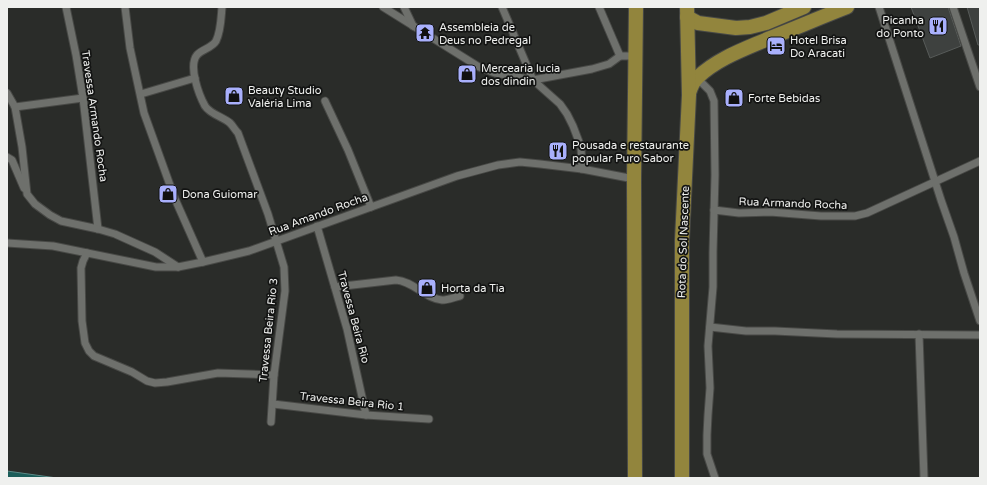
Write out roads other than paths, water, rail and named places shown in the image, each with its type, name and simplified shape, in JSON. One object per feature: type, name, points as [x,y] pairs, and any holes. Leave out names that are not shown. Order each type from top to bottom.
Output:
[{"type":"highway","points":[[635,478],[634,179],[636,7]]},
{"type":"highway","points":[[687,12],[698,23],[736,28],[750,27],[766,23],[804,7]]},
{"type":"highway","points":[[688,95],[697,78],[723,59],[847,7]]},
{"type":"highway","name":"Rota do Sol Nascente","points":[[682,478],[682,240],[688,95],[687,12]]},
{"type":"street","name":"Travessa Armando Rocha","points":[[66,7],[83,98],[98,229]]},
{"type":"street","points":[[125,7],[130,48],[144,113],[175,199],[203,262]]},
{"type":"street","name":"Travessa Beira Rio 3","points":[[222,7],[219,31],[214,44],[200,52],[194,61],[195,78],[202,100],[206,107],[230,123],[238,133],[268,214],[284,267],[285,291],[274,375],[271,422]]},
{"type":"street","points":[[383,7],[479,66],[495,73],[533,80],[592,69],[609,64],[620,56],[636,56]]},
{"type":"street","points":[[404,7],[413,26]]},
{"type":"street","points":[[502,7],[533,80],[560,104],[573,126],[581,147],[582,169]]},
{"type":"street","points":[[599,7],[620,56]]},
{"type":"street","points":[[879,7],[980,321]]},
{"type":"street","points":[[953,7],[980,87]]},
{"type":"street","points":[[141,94],[195,78]]},
{"type":"street","points":[[697,78],[710,92],[714,101],[713,287],[708,346],[710,388],[708,454],[715,478]]},
{"type":"street","points":[[7,93],[15,107],[22,147],[27,194]]},
{"type":"street","points":[[15,107],[83,98]]},
{"type":"street","points":[[325,101],[348,150],[371,207]]},
{"type":"street","points":[[7,157],[12,160],[27,194],[35,204],[50,215],[60,221],[115,234],[155,252],[178,267]]},
{"type":"street","name":"Rua Armando Rocha","points":[[714,210],[821,216],[855,216],[867,213],[911,194],[935,181],[980,161]]},
{"type":"street","name":"Rua Amando Rocha","points":[[7,243],[53,246],[156,267],[178,267],[249,251],[458,176],[498,165],[520,162],[540,164],[582,169],[634,179]]},
{"type":"street","name":"Travessa Beira Rio","points":[[317,226],[347,329],[366,415]]},
{"type":"street","points":[[87,252],[81,268],[82,321],[85,343],[89,351],[94,356],[155,383],[218,373],[274,375]]},
{"type":"street","points":[[335,287],[402,280],[430,296],[441,300],[460,296]]},
{"type":"street","points":[[710,328],[746,331],[855,334],[980,335]]},
{"type":"street","points":[[919,334],[924,478]]},
{"type":"street","name":"Travessa Beira Rio 1","points":[[273,404],[366,415],[429,419]]},
{"type":"water","points":[[7,471],[57,478],[7,478]]},
{"type":"place","name":"Picanha do Ponto","points":[[938,26]]},
{"type":"place","name":"Assembleia de Deus no Pedregal","points":[[425,33]]},
{"type":"place","name":"Hotel Brisa Do Aracati","points":[[776,46]]},
{"type":"place","name":"Mercearia lucia dos dindin","points":[[467,74]]},
{"type":"place","name":"Beauty Studio Valéria Lima","points":[[234,96]]},
{"type":"place","name":"Forte Bebidas","points":[[734,98]]},
{"type":"place","name":"Pousada e restaurante popular Puro Sabor","points":[[558,151]]},
{"type":"place","name":"Dona Guiomar","points":[[168,194]]},
{"type":"place","name":"Horta da Tia","points":[[427,288]]}]
